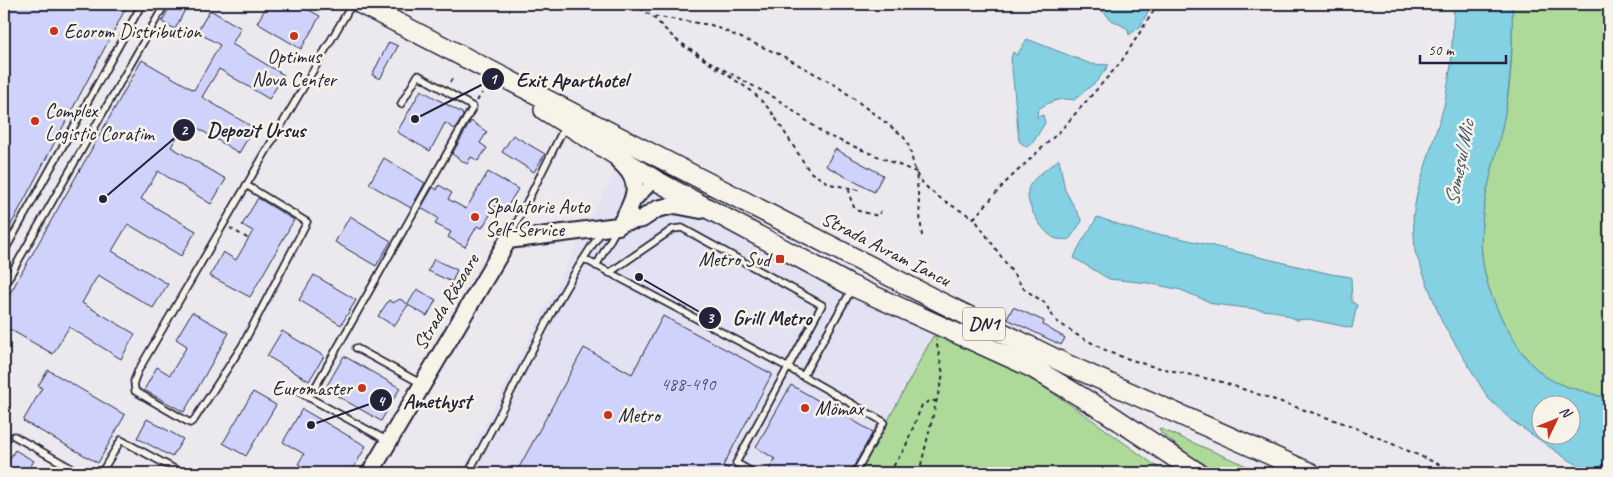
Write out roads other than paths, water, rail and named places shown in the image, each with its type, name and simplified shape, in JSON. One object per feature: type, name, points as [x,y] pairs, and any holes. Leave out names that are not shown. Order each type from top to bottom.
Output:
[{"type":"main road","name":"Strada Avram Iancu","points":[[362,4],[938,301],[1068,365],[1311,473]]},
{"type":"main road","name":"Strada Avram Iancu","points":[[448,50],[662,184],[854,286],[1034,368],[1106,412],[1198,473]]},
{"type":"main road","points":[[1162,407],[1222,449],[1280,473]]},
{"type":"main road","points":[[1180,462],[1212,473]]},
{"type":"street","points":[[605,148],[625,166],[637,185],[630,206],[620,224]]},
{"type":"street","points":[[630,206],[662,184]]},
{"type":"street","points":[[657,209],[662,184]]},
{"type":"street","points":[[508,240],[620,224],[642,219],[657,209],[683,205],[717,214]]},
{"type":"street","name":"Strada Răzoare","points":[[370,473],[508,240]]},
{"type":"lane","points":[[4,252],[142,4]]},
{"type":"lane","points":[[4,286],[165,4]]},
{"type":"lane","points":[[246,185],[307,222],[242,346],[194,420],[190,423],[135,391],[134,382],[246,185],[352,4]]},
{"type":"lane","points":[[309,398],[473,107],[418,75],[401,104]]},
{"type":"lane","name":"Strada Răzoare","points":[[508,240],[566,124]]},
{"type":"lane","points":[[468,473],[566,286],[600,234],[620,224]]},
{"type":"lane","points":[[596,266],[620,224]]},
{"type":"lane","points":[[609,273],[673,229],[682,228],[822,305],[736,462],[754,473]]},
{"type":"lane","points":[[584,259],[787,367],[884,422],[855,473]]},
{"type":"lane","points":[[803,376],[854,286]]},
{"type":"lane","points":[[356,348],[422,384]]},
{"type":"lane","points":[[299,392],[388,442]]},
{"type":"lane","points":[[14,436],[80,473]]},
{"type":"lane","points":[[102,473],[121,440],[182,473]]},
{"type":"water","points":[[1087,4],[1152,4],[1140,27],[1129,35],[1128,29],[1110,19],[1104,12]]},
{"type":"water","name":"Someșul Mic","points":[[1454,4],[1512,4],[1511,59],[1507,99],[1482,218],[1481,243],[1484,268],[1491,294],[1504,323],[1516,344],[1531,363],[1549,379],[1609,400],[1609,473],[1594,473],[1567,459],[1545,444],[1580,444],[1580,394],[1530,394],[1530,433],[1511,420],[1488,398],[1442,322],[1415,252],[1413,217],[1417,193],[1444,106],[1451,65]]},
{"type":"water","points":[[1027,39],[1091,64],[1109,65],[1097,81],[1074,100],[1064,99],[1055,101],[1038,109],[1037,117],[1043,115],[1045,123],[1032,144],[1026,147],[1019,141],[1011,58],[1013,52],[1017,55]]},
{"type":"water","points":[[1059,159],[1065,190],[1082,221],[1069,240],[1056,239],[1044,229],[1038,222],[1028,198],[1028,191],[1033,181]]},
{"type":"water","points":[[1097,217],[1141,232],[1175,237],[1331,274],[1351,277],[1352,302],[1357,305],[1352,328],[1308,319],[1296,320],[1279,312],[1214,304],[1181,290],[1148,283],[1109,279],[1074,258]]},
{"type":"place","name":"Ecorom Distribution","points":[[54,31]]},
{"type":"place","name":"Optimus Nova Center","points":[[294,36]]},
{"type":"place","name":"Exit Aparthotel","points":[[415,119]]},
{"type":"place","name":"Complex Logistic Coratim","points":[[35,121]]},
{"type":"place","name":"Depozit Ursus","points":[[103,199]]},
{"type":"place","name":"Spalatorie Auto Self-Service","points":[[475,217]]},
{"type":"place","name":"Metro Sud","points":[[780,259]]},
{"type":"place","name":"Grill Metro","points":[[639,277]]},
{"type":"place","name":"Euromaster","points":[[362,388]]},
{"type":"place","name":"Mömax","points":[[805,408]]},
{"type":"place","name":"Metro","points":[[608,415]]},
{"type":"place","name":"Amethyst","points":[[311,425]]}]
